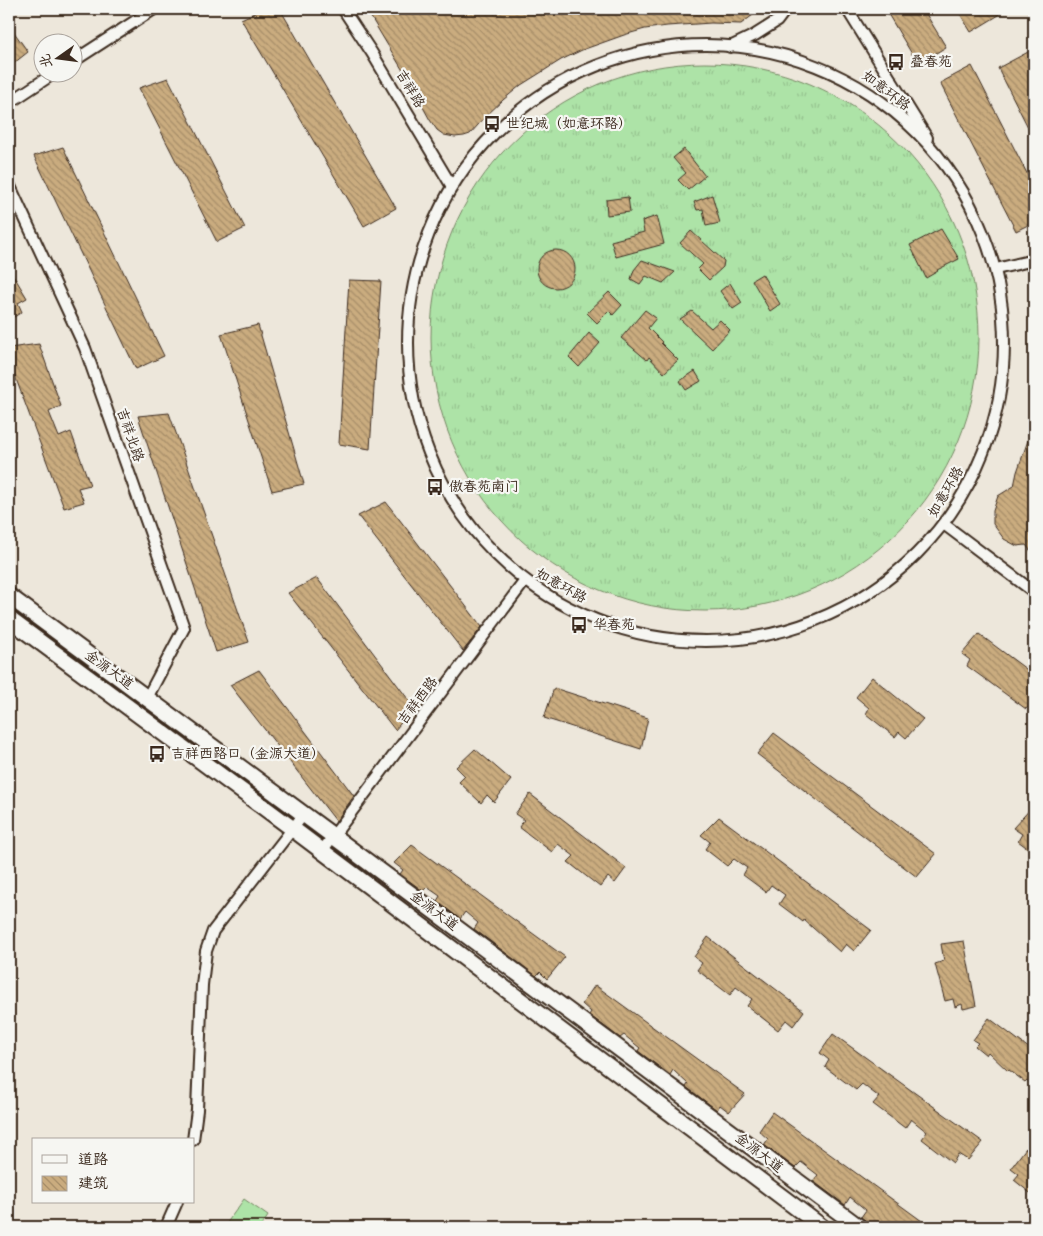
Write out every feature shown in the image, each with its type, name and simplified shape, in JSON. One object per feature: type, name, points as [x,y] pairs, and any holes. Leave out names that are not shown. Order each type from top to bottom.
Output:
[{"type":"street","points":[[82,56],[154,9]]},
{"type":"street","name":"吉祥路","points":[[343,9],[372,53],[451,185]]},
{"type":"street","points":[[729,47],[756,35],[777,21],[786,9]]},
{"type":"street","points":[[847,9],[931,145]]},
{"type":"street","name":"如意环路","points":[[681,43],[729,47],[773,50],[860,85],[931,145],[972,206],[996,269],[1005,362],[987,448],[945,526],[877,590],[792,632],[699,644],[607,627],[524,582],[463,519],[423,440],[407,354],[416,266],[451,185],[511,114],[590,65],[681,43]]},
{"type":"street","points":[[9,103],[41,82]]},
{"type":"street","name":"吉祥北路","points":[[9,184],[85,348],[184,628],[147,698]]},
{"type":"street","points":[[996,269],[1034,260]]},
{"type":"street","points":[[945,526],[1034,592]]},
{"type":"street","name":"吉祥西路","points":[[322,851],[524,582]]},
{"type":"street","name":"金源大道","points":[[9,596],[859,1227]]},
{"type":"street","name":"金源大道","points":[[9,619],[293,829],[822,1227]]},
{"type":"street","points":[[193,1138],[197,1110],[202,985],[206,951],[213,931],[304,814]]},
{"type":"street","points":[[166,1227],[176,1204]]},
{"type":"green space","points":[[705,63],[732,64],[758,68],[810,84],[834,95],[857,109],[899,143],[933,185],[947,208],[958,232],[974,284],[978,310],[978,364],[974,390],[958,442],[947,466],[933,489],[899,531],[857,565],[834,579],[810,590],[758,606],[732,610],[705,611],[678,610],[652,606],[600,590],[576,579],[553,565],[511,531],[477,489],[463,466],[452,442],[436,390],[432,364],[431,337],[432,310],[436,284],[452,232],[463,208],[477,185],[511,143],[553,109],[576,95],[600,84],[652,68],[678,64]]},
{"type":"green space","points":[[244,1199],[268,1216],[261,1227],[224,1227]]},
{"type":"building","points":[[263,9],[280,9],[396,208],[364,226],[241,19]]},
{"type":"building","points":[[366,9],[761,9],[741,24],[711,23],[645,29],[582,50],[561,60],[521,85],[486,116],[470,134],[455,137],[444,135],[437,130],[430,120]]},
{"type":"building","points":[[885,9],[923,9],[946,47],[918,64]]},
{"type":"building","points":[[957,9],[995,9],[999,15],[971,32]]},
{"type":"building","points":[[9,25],[28,52],[9,67]]},
{"type":"building","points":[[1030,51],[1034,60],[1034,139],[998,68]]},
{"type":"building","points":[[972,66],[1034,187],[1034,222],[1016,231],[940,83]]},
{"type":"building","points":[[168,78],[245,228],[217,242],[139,88]]},
{"type":"building","points":[[63,147],[164,356],[136,369],[34,156]]},
{"type":"building","points":[[684,149],[705,176],[688,190],[678,180],[686,173],[673,158]]},
{"type":"building","points":[[712,195],[720,223],[706,226],[703,209],[697,210],[694,202]]},
{"type":"building","points":[[628,197],[630,212],[607,215],[606,200]]},
{"type":"building","points":[[657,216],[664,244],[616,257],[611,241],[644,232],[642,221]]},
{"type":"building","points":[[941,229],[959,259],[926,278],[910,245]]},
{"type":"building","points":[[691,231],[724,261],[723,267],[709,280],[698,269],[703,264],[680,243]]},
{"type":"building","points":[[556,250],[570,255],[575,269],[570,283],[556,288],[542,283],[537,269],[542,255]]},
{"type":"building","points":[[642,260],[675,272],[663,283],[646,276],[640,284],[631,279],[634,270]]},
{"type":"building","points":[[9,268],[27,298],[18,303],[22,312],[9,320]]},
{"type":"building","points":[[762,274],[780,304],[770,311],[752,280]]},
{"type":"building","points":[[349,280],[381,281],[370,449],[339,444]]},
{"type":"building","points":[[730,283],[742,303],[733,309],[720,291]]},
{"type":"building","points":[[609,292],[622,305],[613,315],[609,311],[597,323],[587,313]]},
{"type":"building","points":[[645,310],[656,318],[648,328],[678,360],[664,373],[649,357],[647,360],[621,338]]},
{"type":"building","points":[[692,311],[711,328],[720,320],[730,330],[712,349],[680,319]]},
{"type":"building","points":[[258,325],[304,484],[272,491],[221,334]]},
{"type":"building","points":[[589,333],[600,343],[579,367],[569,357]]},
{"type":"building","points":[[39,344],[61,406],[49,412],[59,437],[71,432],[90,485],[78,488],[84,502],[64,508],[9,360],[9,348]]},
{"type":"building","points":[[695,371],[701,381],[686,390],[680,381]]},
{"type":"building","points":[[169,413],[249,642],[216,652],[138,416]]},
{"type":"building","points":[[1033,426],[1034,555],[1026,545],[1017,546],[1004,539],[993,524],[993,511],[998,496],[1014,486]]},
{"type":"building","points":[[386,502],[482,627],[463,651],[358,516]]},
{"type":"building","points":[[317,578],[414,707],[395,730],[288,593]]},
{"type":"building","points":[[979,634],[1034,675],[1034,702],[1026,709],[967,666],[970,660],[962,654]]},
{"type":"building","points":[[259,670],[354,796],[336,821],[230,685]]},
{"type":"building","points":[[872,677],[923,719],[906,738],[899,732],[895,737],[866,714],[869,708],[856,697]]},
{"type":"building","points":[[554,688],[648,718],[641,749],[544,718]]},
{"type":"building","points":[[774,733],[936,854],[917,877],[757,754]]},
{"type":"building","points":[[475,749],[511,780],[494,802],[487,795],[481,803],[459,782],[465,776],[456,767]]},
{"type":"building","points":[[530,794],[626,868],[615,883],[608,877],[600,887],[568,862],[574,856],[558,844],[552,852],[519,827],[524,820],[515,814]]},
{"type":"building","points":[[1034,805],[1034,853],[1018,841],[1022,834],[1013,828]]},
{"type":"building","points":[[719,817],[871,930],[854,951],[846,944],[840,952],[804,920],[803,922],[779,904],[785,895],[771,885],[766,892],[743,875],[747,868],[734,859],[727,866],[705,849],[710,842],[701,835]]},
{"type":"building","points":[[412,845],[565,957],[547,979],[540,972],[536,976],[474,929],[478,923],[465,912],[460,919],[437,901],[440,896],[427,887],[423,891],[400,874],[403,870],[394,863]]},
{"type":"building","points":[[708,937],[804,1011],[793,1026],[786,1020],[778,1030],[747,1006],[752,999],[736,987],[730,995],[697,970],[702,963],[694,957]]},
{"type":"building","points":[[964,941],[976,1006],[963,1009],[962,1004],[955,1007],[953,999],[945,1001],[935,964],[944,961],[941,944]]},
{"type":"building","points":[[595,985],[745,1094],[729,1112],[720,1105],[717,1110],[686,1087],[688,1084],[673,1070],[670,1075],[638,1051],[640,1048],[624,1035],[620,1038],[589,1015],[591,1012],[582,1004]]},
{"type":"building","points":[[989,1018],[1034,1052],[1034,1087],[1027,1080],[1025,1082],[1008,1071],[988,1052],[986,1055],[975,1046],[978,1043],[973,1040]]},
{"type":"building","points":[[833,1034],[983,1142],[968,1160],[958,1154],[953,1163],[922,1139],[927,1132],[911,1119],[905,1128],[873,1104],[879,1097],[862,1084],[856,1090],[825,1067],[829,1060],[820,1053]]},
{"type":"building","points":[[772,1112],[922,1221],[916,1227],[874,1227],[861,1217],[866,1210],[850,1197],[845,1205],[813,1181],[818,1175],[801,1162],[795,1168],[764,1145],[768,1139],[759,1131]]},
{"type":"building","points":[[1026,1148],[1034,1154],[1034,1196],[1014,1180],[1019,1174],[1011,1168]]},
{"type":"place","name":"叠春苑","points":[[896,62]]},
{"type":"place","name":"世纪城（如意环路）","points":[[492,124]]},
{"type":"place","name":"傲春苑南门","points":[[435,487]]},
{"type":"place","name":"华春苑","points":[[579,625]]},
{"type":"place","name":"吉祥西路口（金源大道）","points":[[157,754]]}]
